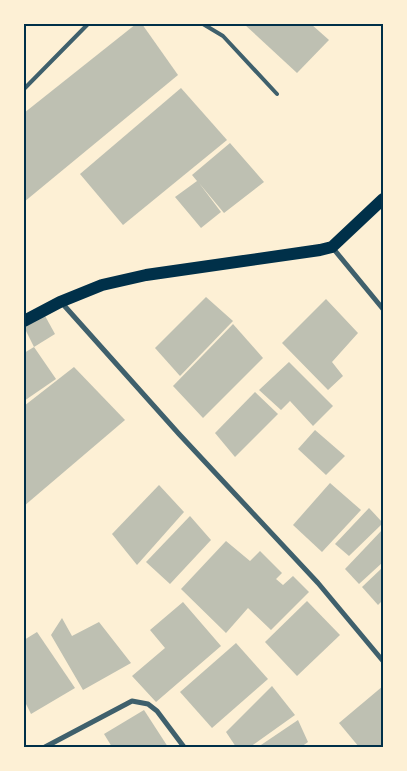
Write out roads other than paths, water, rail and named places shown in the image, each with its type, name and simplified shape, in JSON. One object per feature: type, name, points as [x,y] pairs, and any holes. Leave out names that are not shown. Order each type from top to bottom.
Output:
[{"type":"main road","points":[[24,321],[60,302],[102,285],[146,275],[332,247],[383,199]]},
{"type":"street","points":[[332,247],[383,309]]},
{"type":"street","points":[[60,302],[166,420],[318,583],[383,661]]},
{"type":"street","points":[[44,747],[132,701],[148,704],[157,711],[184,747]]},
{"type":"lane","points":[[24,89],[88,24]]},
{"type":"lane","points":[[203,24],[223,36],[277,94]]}]
